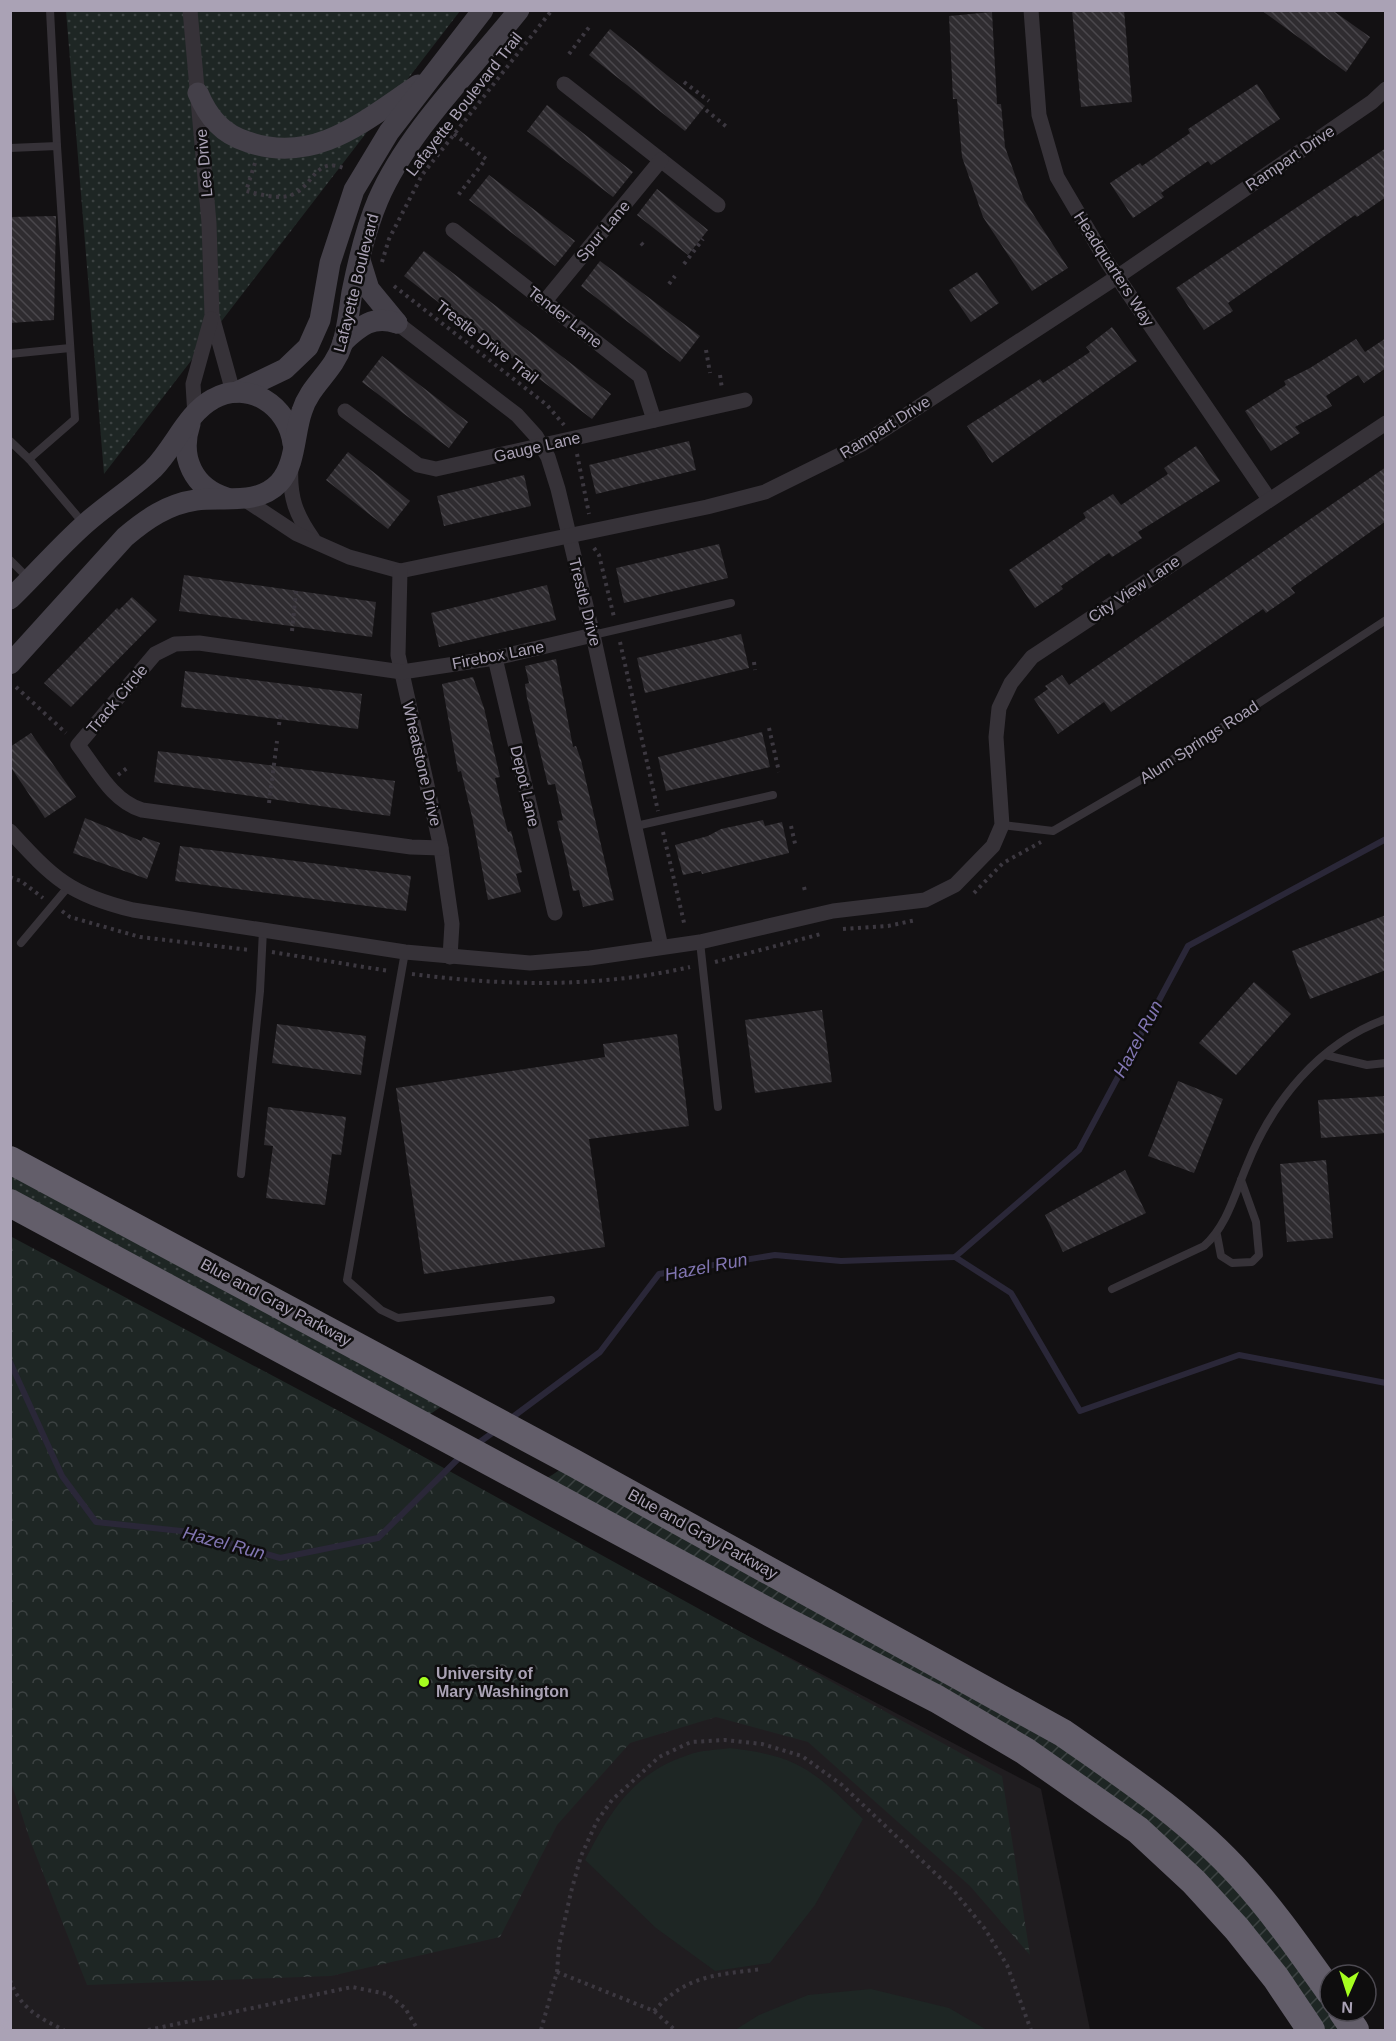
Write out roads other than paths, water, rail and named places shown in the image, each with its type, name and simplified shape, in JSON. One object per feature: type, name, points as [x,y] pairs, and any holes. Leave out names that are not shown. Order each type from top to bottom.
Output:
[{"type":"highway","name":"Blue and Gray Parkway","points":[[10,1160],[572,1462],[1063,1733],[1121,1774],[1186,1826],[1240,1875],[1287,1932],[1318,1975]]},
{"type":"highway","points":[[10,1203],[937,1699],[1025,1751],[1083,1789],[1138,1830],[1194,1882],[1243,1937],[1311,2031]]},
{"type":"main road","name":"Lafayette Boulevard","points":[[10,599],[84,525],[152,470],[194,418],[212,400],[285,369],[309,347],[320,320],[330,263],[354,190],[389,132],[483,10]]},
{"type":"main road","name":"Lafayette Boulevard","points":[[10,664],[125,537],[143,522],[179,504],[260,496],[279,483],[292,454],[305,401],[331,368],[343,342],[360,260],[377,202],[413,140],[519,10]]},
{"type":"main road","points":[[198,93],[208,115],[219,127],[236,138],[258,146],[299,149],[333,138],[362,122],[433,75]]},
{"type":"main road","points":[[360,260],[369,289],[397,323]]},
{"type":"main road","points":[[343,342],[364,324],[382,320],[397,323]]},
{"type":"main road","points":[[235,392],[255,395],[279,410],[289,425],[292,454]]},
{"type":"main road","points":[[194,418],[185,446],[192,473],[209,490],[236,499]]},
{"type":"street","name":"Lee Drive","points":[[190,10],[209,223],[212,316]]},
{"type":"street","name":"Headquarters Way","points":[[1031,10],[1039,115],[1058,177],[1117,277],[1269,499]]},
{"type":"street","points":[[564,84],[718,205]]},
{"type":"street","name":"Rampart Drive","points":[[236,499],[284,528],[349,557],[399,572],[707,507],[765,492],[862,444],[1117,277],[1372,102],[1386,89]]},
{"type":"street","name":"Spur Lane","points":[[545,301],[661,160]]},
{"type":"street","name":"Tender Lane","points":[[453,230],[640,376],[654,420]]},
{"type":"street","points":[[212,316],[235,392]]},
{"type":"street","points":[[194,418],[194,384],[212,316]]},
{"type":"street","name":"Trestle Drive","points":[[397,323],[518,414],[542,446],[558,489],[593,635],[661,947]]},
{"type":"street","name":"Gauge Lane","points":[[345,411],[418,465],[442,468],[745,400]]},
{"type":"street","name":"City View Lane","points":[[1002,825],[996,737],[999,708],[1011,683],[1032,657],[1386,423]]},
{"type":"street","points":[[292,454],[290,489],[293,506],[298,519],[313,539]]},
{"type":"street","name":"Wheatstone Drive","points":[[399,572],[396,642],[441,848],[452,924],[450,957]]},
{"type":"street","name":"Firebox Lane","points":[[402,672],[495,658],[593,635]]},
{"type":"street","name":"Track Circle","points":[[402,672],[199,643],[176,644],[155,654],[78,745],[116,795],[126,804],[142,810],[411,847],[441,848]]},
{"type":"street","name":"Depot Lane","points":[[495,658],[555,913]]},
{"type":"street","points":[[10,831],[50,874],[68,887],[105,904],[405,952],[530,963],[700,942],[833,911],[924,900],[955,885],[971,870],[993,846],[1002,825]]},
{"type":"lane","points":[[29,459],[75,419],[50,10]]},
{"type":"lane","points":[[10,148],[57,146]]},
{"type":"lane","points":[[10,354],[70,348]]},
{"type":"lane","points":[[10,441],[29,459],[84,525]]},
{"type":"lane","points":[[10,560],[30,580]]},
{"type":"lane","points":[[593,635],[731,603]]},
{"type":"lane","name":"Alum Springs Road","points":[[1002,825],[1053,831],[1144,778],[1386,620]]},
{"type":"lane","points":[[636,826],[773,795]]},
{"type":"lane","points":[[21,944],[68,887]]},
{"type":"lane","points":[[241,1174],[260,991],[263,930]]},
{"type":"lane","points":[[700,942],[718,1107]]},
{"type":"lane","points":[[405,952],[347,1280],[381,1310],[398,1317],[551,1300]]},
{"type":"lane","points":[[1112,1289],[1204,1246],[1217,1235],[1255,1144],[1292,1088],[1325,1055],[1344,1040],[1386,1019]]},
{"type":"lane","points":[[1325,1055],[1367,1065],[1386,1063]]},
{"type":"lane","points":[[1217,1235],[1221,1256],[1232,1263],[1252,1262],[1259,1255],[1256,1222],[1241,1180]]},
{"type":"waterway","name":"Hazel Run","points":[[510,1419],[600,1352],[659,1274],[775,1255],[841,1261],[955,1257],[1079,1150],[1188,946],[1386,839]]},
{"type":"waterway","points":[[955,1257],[1011,1293],[1080,1411],[1239,1355],[1386,1383]]},
{"type":"waterway","name":"Hazel Run","points":[[10,1362],[62,1476],[96,1522],[191,1532],[280,1558],[378,1538],[461,1456]]},
{"type":"waterway","name":"Hazel Run","points":[[477,1444],[495,1431]]},
{"type":"place","name":"University of Mary Washington","points":[[424,1682]]}]
